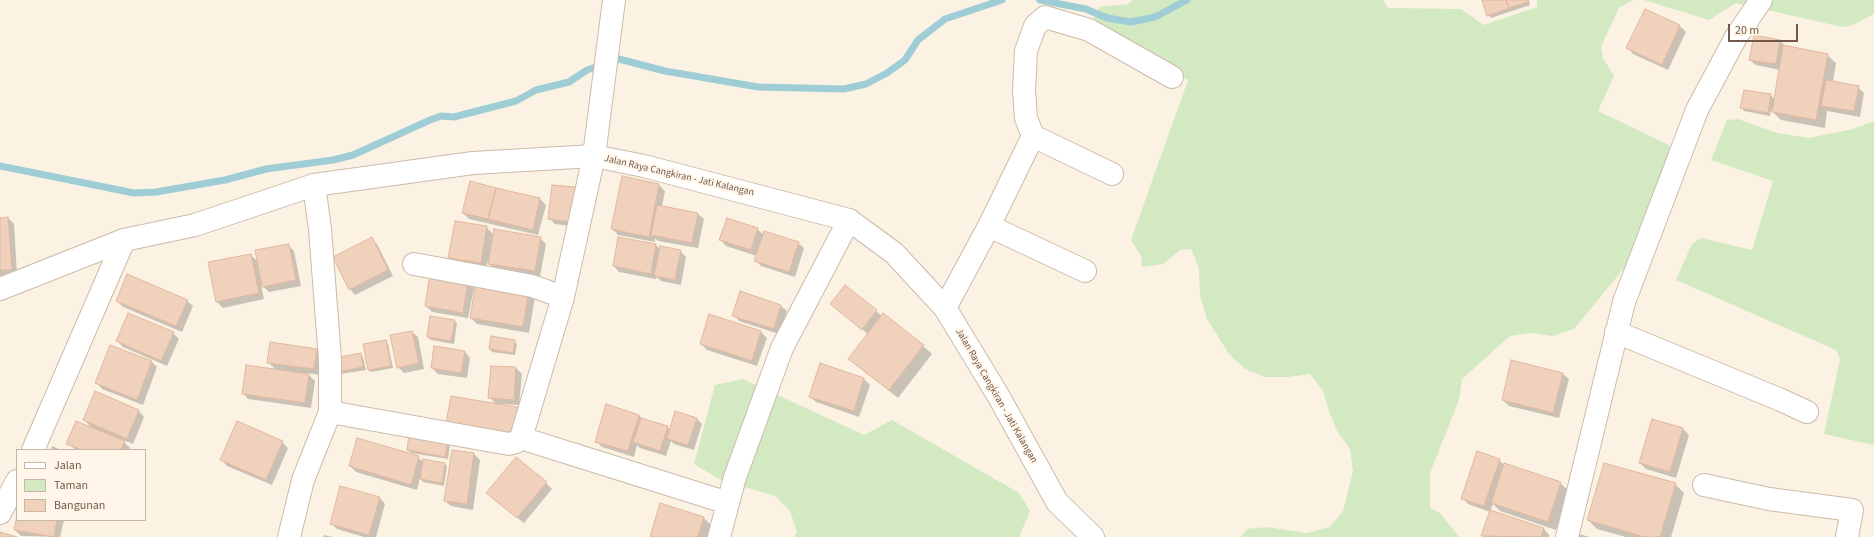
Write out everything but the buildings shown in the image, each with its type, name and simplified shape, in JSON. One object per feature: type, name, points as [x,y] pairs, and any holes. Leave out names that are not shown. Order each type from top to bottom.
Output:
[{"type":"street","points":[[330,412],[509,444],[516,442],[521,438],[563,297],[594,156],[614,0]]},
{"type":"street","points":[[1567,537],[1624,302],[1697,110],[1736,37],[1762,0]]},
{"type":"street","points":[[1112,174],[1033,136],[1026,118],[1024,90],[1026,51],[1035,26],[1045,17],[1089,30],[1172,77]]},
{"type":"street","points":[[945,308],[1033,136]]},
{"type":"street","name":"Jalan Raya Cangkiran - Jati Kalangan","points":[[0,289],[124,240],[195,225],[315,192],[473,163],[594,156],[644,166],[849,220],[894,253],[945,308],[999,397],[1057,502],[1093,537]]},
{"type":"street","points":[[289,537],[303,480],[330,412],[330,359],[320,229],[315,192]]},
{"type":"street","points":[[719,537],[735,477],[782,348],[849,220]]},
{"type":"street","points":[[988,226],[1085,271]]},
{"type":"street","points":[[33,449],[124,240]]},
{"type":"street","points":[[414,264],[532,286],[563,297]]},
{"type":"street","points":[[1616,332],[1747,385],[1807,412]]},
{"type":"street","points":[[521,438],[728,503]]},
{"type":"street","points":[[0,513],[16,483]]},
{"type":"street","points":[[1704,485],[1769,499],[1852,510],[1847,537]]},
{"type":"green space","points":[[1133,0],[1383,0],[1388,8],[1461,9],[1484,25],[1537,7],[1537,0],[1633,0],[1619,8],[1601,47],[1603,58],[1614,76],[1598,111],[1669,145],[1671,155],[1630,261],[1574,329],[1553,336],[1531,333],[1510,336],[1462,379],[1459,400],[1430,473],[1430,508],[1440,513],[1459,537],[1241,537],[1247,529],[1267,527],[1307,533],[1330,527],[1343,511],[1353,471],[1350,449],[1337,431],[1323,391],[1310,374],[1288,377],[1265,377],[1245,369],[1229,354],[1207,319],[1200,296],[1199,268],[1191,249],[1180,250],[1163,264],[1142,267],[1141,256],[1131,240],[1188,80],[1089,30],[1099,7],[1128,4]]},
{"type":"green space","points":[[1644,0],[1874,0],[1874,14],[1853,25],[1842,27],[1736,3],[1709,20]]},
{"type":"green space","points":[[1738,119],[1777,133],[1809,138],[1853,129],[1874,121],[1874,445],[1824,434],[1840,359],[1836,350],[1676,280],[1692,244],[1701,238],[1752,250],[1773,181],[1711,160],[1727,120]]},
{"type":"green space","points":[[743,379],[864,435],[892,420],[1019,493],[1030,511],[1019,537],[794,537],[797,532],[790,511],[775,496],[721,480],[694,464],[715,385]]},
{"type":"waterway","points":[[0,166],[134,193],[156,192],[225,180],[266,169],[333,160],[353,155],[441,116],[454,117],[516,101],[536,90],[569,82],[587,70],[619,59],[665,71],[758,87],[844,89],[866,84],[887,73],[905,60],[918,40],[945,19],[1002,0]]},
{"type":"waterway","points":[[1040,0],[1086,9],[1107,18],[1131,22],[1155,17],[1187,0]]}]
